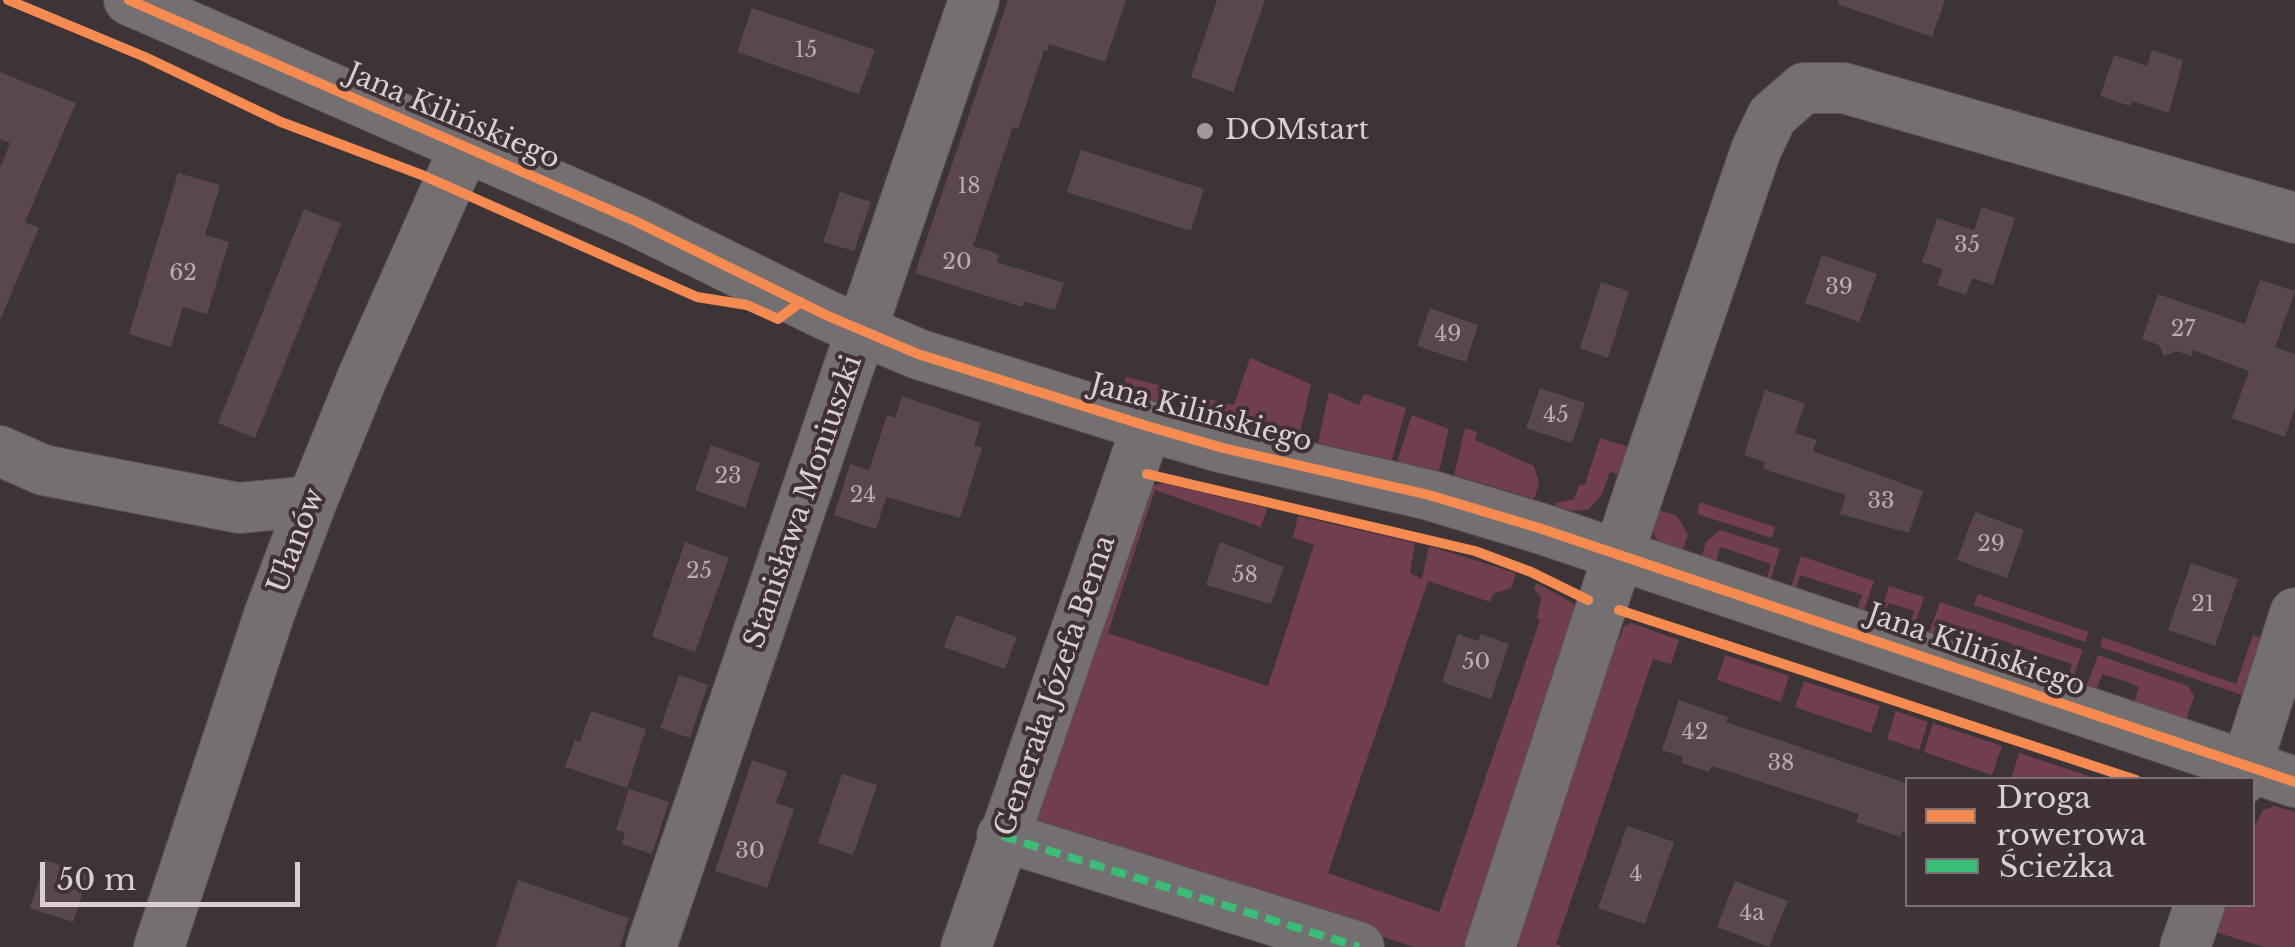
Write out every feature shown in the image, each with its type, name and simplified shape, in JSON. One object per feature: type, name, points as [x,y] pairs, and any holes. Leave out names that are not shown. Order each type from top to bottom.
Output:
[{"type":"street","name":"Jana Kilińskiego","points":[[129,0],[666,235],[918,354],[1224,448],[1452,502],[1620,555],[2244,772],[2295,782]]},
{"type":"street","name":"Stanisława Moniuszki","points":[[652,947],[974,0]]},
{"type":"street","points":[[1490,947],[1645,474],[1756,150],[1772,116],[1804,88],[1844,88],[2295,218]]},
{"type":"street","name":"Ułanów","points":[[159,947],[270,612],[312,501],[465,147]]},
{"type":"street","name":"Generała Józefa Bema","points":[[966,947],[1147,426]]},
{"type":"street","points":[[0,451],[42,470],[239,508],[312,501]]},
{"type":"street","points":[[2244,772],[2295,613]]},
{"type":"street","points":[[1002,836],[1359,947]]},
{"type":"street","points":[[2185,947],[2199,907]]},
{"type":"shaded area","points":[[1250,358],[1311,384],[1299,437],[1193,413],[1192,395],[1234,405]]},
{"type":"shaded area","points":[[1126,377],[1174,389],[1174,408],[1121,395]]},
{"type":"shaded area","points":[[1329,392],[1359,405],[1364,394],[1406,408],[1392,460],[1318,443]]},
{"type":"shaded area","points":[[1412,415],[1449,429],[1439,471],[1397,462]]},
{"type":"shaded area","points":[[1465,428],[1477,432],[1475,440],[1534,466],[1539,484],[1534,499],[1454,475]]},
{"type":"shaded area","points":[[1600,438],[1644,452],[1632,478],[1610,472],[1601,496],[1588,510],[1555,507],[1556,503],[1574,499],[1579,485],[1585,484]]},
{"type":"shaded area","points":[[1163,483],[1267,508],[1261,527],[1155,490],[1108,633],[1268,686],[1314,545],[1293,537],[1298,516],[1415,543],[1410,573],[1422,579],[1429,546],[1516,573],[1511,588],[1493,594],[1490,602],[1428,581],[1328,873],[1439,912],[1540,620],[1537,618],[1541,598],[1534,588],[1536,583],[1573,603],[1575,607],[1473,933],[1463,947],[1414,947],[1024,820],[1152,486]]},
{"type":"shaded area","points":[[1700,502],[1775,527],[1772,538],[1697,514]]},
{"type":"shaded area","points":[[1653,508],[1677,516],[1688,534],[1680,559],[1658,542],[1652,529]]},
{"type":"shaded area","points":[[1720,530],[1780,549],[1765,586],[1771,564],[1733,551],[1720,547],[1714,569],[1699,564],[1706,542]]},
{"type":"shaded area","points":[[1801,556],[1874,581],[1861,619],[1855,617],[1862,595],[1800,575],[1793,597],[1791,588]]},
{"type":"shaded area","points":[[1889,586],[1924,597],[1913,630],[1907,634],[1914,611],[1889,603],[1881,624],[1879,618]]},
{"type":"shaded area","points":[[1978,594],[2089,632],[2085,642],[1974,605]]},
{"type":"shaded area","points":[[1940,602],[2083,650],[2072,681],[2065,687],[2072,664],[2023,648],[2015,670],[2006,667],[2013,644],[1939,620],[1931,642],[1928,635]]},
{"type":"shaded area","points":[[1631,623],[1679,640],[1671,664],[1653,659],[1556,944],[1563,947],[1519,947],[1516,929],[1610,634],[1620,638],[1624,626]]},
{"type":"shaded area","points":[[2253,635],[2269,640],[2245,696],[2100,647],[2103,637],[2236,684]]},
{"type":"shaded area","points":[[1725,655],[1789,676],[1781,702],[1717,680]]},
{"type":"shaded area","points":[[2098,655],[2188,686],[2194,696],[2184,726],[2132,709],[2139,687],[2127,682],[2102,674],[2094,696],[2084,693]]},
{"type":"shaded area","points":[[1804,681],[1880,706],[1871,733],[1795,707]]},
{"type":"shaded area","points":[[1896,711],[1928,722],[1919,750],[1887,739]]},
{"type":"shaded area","points":[[1933,723],[2002,746],[1992,775],[1924,752]]},
{"type":"shaded area","points":[[2019,753],[2092,777],[2012,777]]},
{"type":"shaded area","points":[[2275,806],[2295,812],[2295,947],[2263,947],[2206,929],[2214,907],[2255,907],[2255,825],[2263,810]]},
{"type":"building","points":[[1008,0],[1126,0],[1105,62],[1049,44],[1044,50],[973,246],[999,254],[997,262],[1064,283],[1055,310],[1024,301],[1022,307],[915,273]]},
{"type":"building","points":[[1217,0],[1265,0],[1233,92],[1191,77]]},
{"type":"building","points":[[1839,0],[1945,0],[1932,37],[1838,4]]},
{"type":"building","points":[[752,8],[875,50],[859,94],[737,52]]},
{"type":"building","points":[[2152,50],[2183,60],[2169,113],[2100,96],[2114,55],[2147,66]]},
{"type":"building","points":[[0,72],[76,103],[25,222],[39,228],[0,320],[0,168],[10,143],[0,139]]},
{"type":"building","points":[[1081,150],[1204,189],[1191,231],[1067,192]]},
{"type":"building","points":[[178,173],[220,185],[205,235],[229,242],[207,314],[183,307],[171,347],[129,334]]},
{"type":"building","points":[[840,192],[871,202],[854,251],[823,242]]},
{"type":"building","points":[[1982,207],[2015,218],[1993,285],[1972,278],[1966,295],[1937,285],[1943,269],[1922,262],[1937,218],[1974,230]]},
{"type":"building","points":[[304,209],[341,224],[255,438],[218,423]]},
{"type":"building","points":[[1822,255],[1877,274],[1859,322],[1805,303]]},
{"type":"building","points":[[2260,280],[2295,291],[2275,347],[2295,354],[2295,408],[2285,437],[2232,418],[2249,371],[2193,350],[2192,356],[2176,351],[2164,356],[2159,345],[2142,339],[2158,294],[2245,324]]},
{"type":"building","points":[[1601,282],[1629,291],[1608,358],[1580,348]]},
{"type":"building","points":[[1430,308],[1478,325],[1466,362],[1417,346]]},
{"type":"building","points":[[1540,388],[1585,403],[1572,443],[1526,428]]},
{"type":"building","points":[[1765,390],[1805,403],[1795,433],[1817,440],[1813,451],[1923,491],[1909,533],[1840,514],[1846,495],[1763,469],[1765,462],[1744,455]]},
{"type":"building","points":[[902,396],[981,423],[974,445],[982,448],[960,518],[886,497],[876,529],[834,515],[850,464],[869,470],[887,415],[895,418]]},
{"type":"building","points":[[711,445],[760,463],[745,508],[695,490]]},
{"type":"building","points":[[1975,512],[2024,530],[2007,578],[1957,560]]},
{"type":"building","points":[[685,542],[729,558],[695,652],[652,637]]},
{"type":"building","points":[[1220,542],[1284,567],[1271,604],[1206,585]]},
{"type":"building","points":[[2191,563],[2238,579],[2215,646],[2168,630]]},
{"type":"building","points":[[956,615],[1017,637],[1005,669],[944,647]]},
{"type":"building","points":[[1458,634],[1478,641],[1481,634],[1509,644],[1491,699],[1442,682]]},
{"type":"building","points":[[679,675],[708,685],[690,738],[660,728]]},
{"type":"building","points":[[1679,700],[1728,717],[1726,722],[1905,783],[1905,832],[1900,837],[1856,822],[1859,814],[1712,766],[1709,772],[1681,763],[1683,757],[1662,750]]},
{"type":"building","points":[[591,711],[646,729],[627,788],[565,767],[575,740],[580,742]]},
{"type":"building","points":[[752,760],[787,772],[776,803],[794,809],[767,888],[715,871]]},
{"type":"building","points":[[842,774],[877,785],[853,855],[818,843]]},
{"type":"building","points":[[629,789],[669,802],[652,854],[622,844],[625,832],[616,830]]},
{"type":"building","points":[[1627,826],[1674,842],[1645,924],[1598,908]]},
{"type":"building","points":[[45,860],[89,874],[73,922],[30,908]]},
{"type":"building","points":[[518,880],[629,918],[620,947],[496,947]]},
{"type":"building","points":[[1735,881],[1788,901],[1769,947],[1717,927]]},
{"type":"marked path","points":[[1002,836],[1359,947]]},
{"type":"cycle path","points":[[8,0],[145,57],[281,122],[422,175],[697,297],[747,305],[778,319],[801,302]]},
{"type":"cycle path","points":[[129,0],[635,221],[828,316],[918,354],[1223,448],[1429,495],[1539,528],[2295,782]]},
{"type":"cycle path","points":[[1147,474],[1475,551],[1531,572],[1588,600]]},
{"type":"cycle path","points":[[1619,610],[2127,777]]},
{"type":"place","name":"DOMstart","points":[[1205,131]]}]
